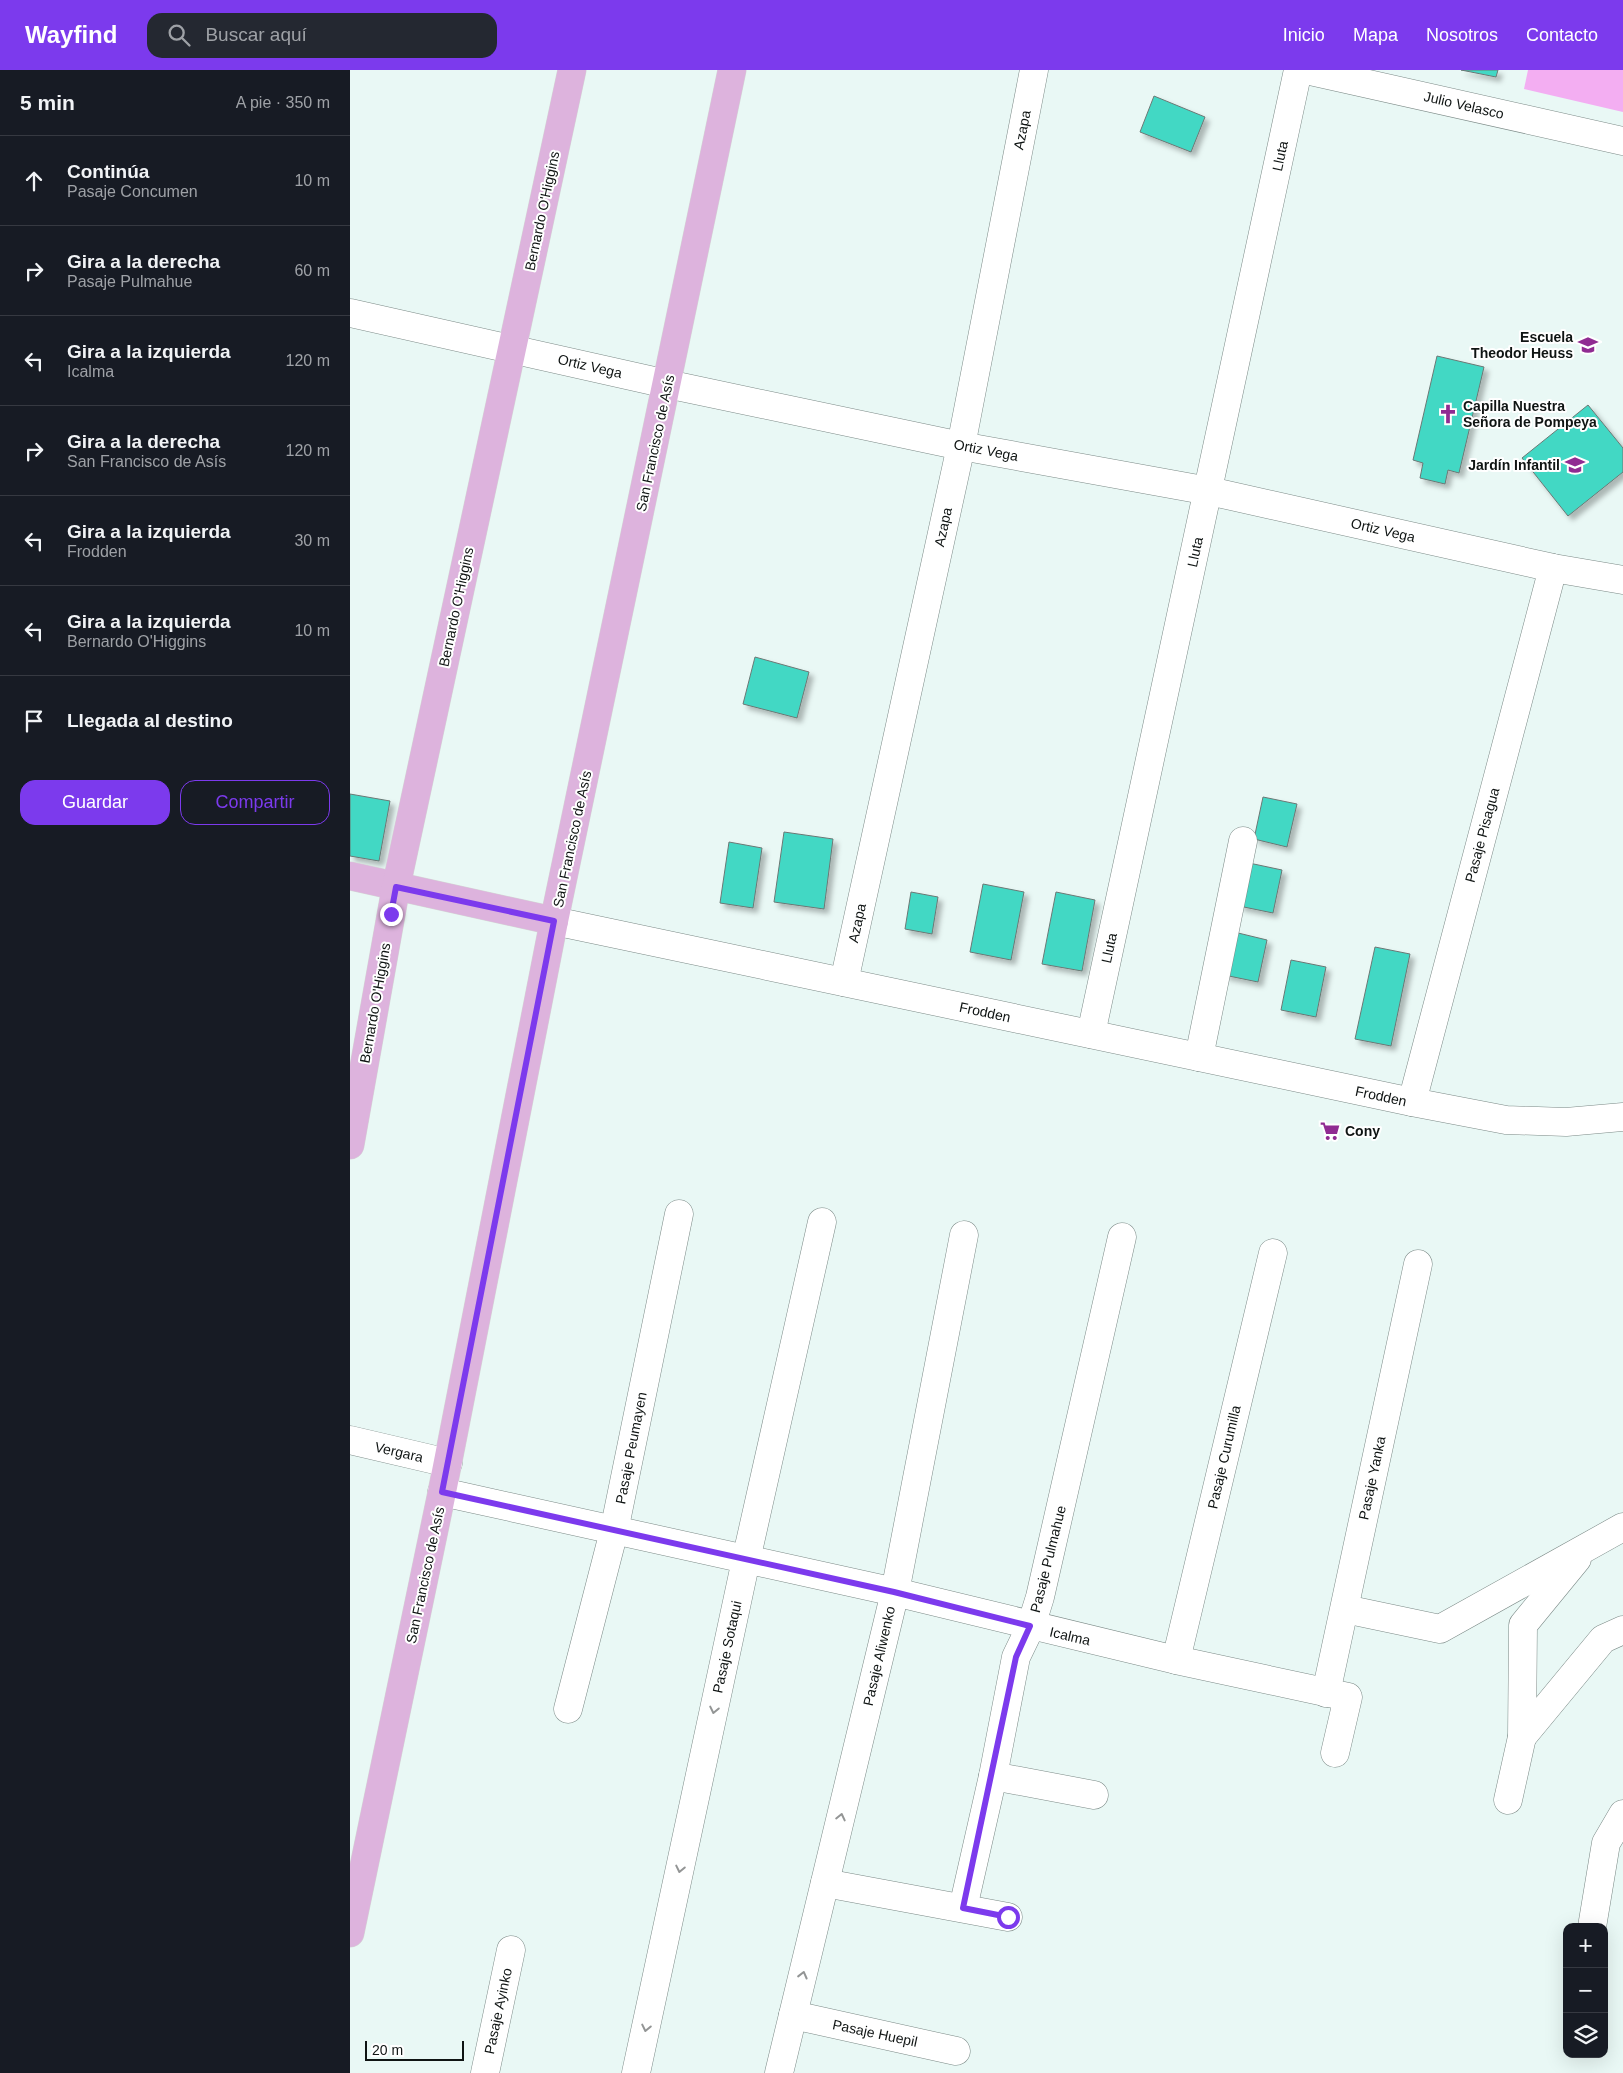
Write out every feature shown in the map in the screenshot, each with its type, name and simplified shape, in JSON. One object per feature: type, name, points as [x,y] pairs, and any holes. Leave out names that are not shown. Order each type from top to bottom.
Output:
[{"type":"main road","name":"Bernardo O'Higgins","points":[[350,1145],[396,887],[572,70]]},
{"type":"main road","name":"San Francisco de Asís","points":[[350,1933],[448,1463],[554,921],[732,70]]},
{"type":"main road","name":"Frodden","points":[[350,876],[554,921]]},
{"type":"street","name":"Azapa","points":[[844,982],[961,446],[1034,70]]},
{"type":"street","name":"Lluta","points":[[1091,1034],[1298,70]]},
{"type":"street","name":"Julio Velasco","points":[[1306,70],[1623,141]]},
{"type":"street","name":"Ortiz Vega","points":[[350,313],[667,384],[961,446],[1208,491],[1553,568],[1623,580]]},
{"type":"street","name":"Pasaje Pisagua","points":[[1412,1102],[1553,568]]},
{"type":"street","points":[[1199,1057],[1243,841]]},
{"type":"street","name":"Frodden","points":[[554,921],[1412,1102],[1506,1120],[1566,1122],[1623,1117]]},
{"type":"street","name":"Pasaje Peumayen","points":[[568,1709],[614,1530],[679,1214]]},
{"type":"street","name":"Pasaje Sotaqui","points":[[636,2073],[746,1560],[822,1222]]},
{"type":"street","name":"Pasaje Aliwenko","points":[[780,2073],[894,1592],[964,1236]]},
{"type":"street","name":"Pasaje Pulmahue","points":[[963,1908],[993,1776],[1016,1657],[1040,1597],[1122,1237]]},
{"type":"street","name":"Pasaje Curumilla","points":[[1176,1660],[1273,1253]]},
{"type":"street","name":"Pasaje Yanka","points":[[1335,1753],[1337,1695],[1345,1609],[1418,1264]]},
{"type":"street","name":"Vergara","points":[[350,1440],[448,1463]]},
{"type":"street","name":"Icalma","points":[[442,1492],[894,1592],[1176,1660],[1337,1695]]},
{"type":"street","points":[[1345,1609],[1440,1629],[1623,1527]]},
{"type":"street","points":[[1508,1800],[1522,1737],[1523,1625],[1587,1546]]},
{"type":"street","points":[[1522,1737],[1603,1639],[1623,1630]]},
{"type":"street","points":[[993,1776],[1094,1795]]},
{"type":"street","points":[[1593,1923],[1606,1842],[1623,1814]]},
{"type":"street","points":[[825,1884],[1008,1917]]},
{"type":"street","name":"Pasaje Ayinko","points":[[485,2073],[511,1950]]},
{"type":"street","name":"Pasaje Huepil","points":[[793,2015],[956,2051]]},
{"type":"shaded area","points":[[1528,70],[1623,70],[1623,112],[1524,89]]},
{"type":"building","points":[[1461,70],[1498,70],[1496,77]]},
{"type":"building","points":[[1154,96],[1205,117],[1191,152],[1140,132]]},
{"type":"building","name":"Capilla Nuestra Señora de Pompeya","points":[[1437,356],[1484,367],[1459,473],[1448,470],[1445,484],[1420,478],[1423,463],[1413,460]]},
{"type":"building","name":"Jardín Infantil","points":[[1588,405],[1623,448],[1623,472],[1568,516],[1522,458]]},
{"type":"building","points":[[755,657],[809,672],[797,718],[743,704]]},
{"type":"building","points":[[350,794],[390,801],[379,861],[350,856]]},
{"type":"building","points":[[1263,797],[1297,804],[1287,847],[1254,839]]},
{"type":"building","points":[[784,832],[833,839],[824,909],[774,902]]},
{"type":"building","points":[[729,842],[762,848],[753,908],[720,903]]},
{"type":"building","points":[[1249,863],[1282,870],[1273,913],[1239,906]]},
{"type":"building","points":[[983,884],[1024,892],[1011,960],[970,952]]},
{"type":"building","points":[[911,892],[938,897],[932,934],[905,929]]},
{"type":"building","points":[[1056,892],[1095,900],[1082,971],[1042,964]]},
{"type":"building","points":[[1234,932],[1267,940],[1258,982],[1224,975]]},
{"type":"building","points":[[1375,947],[1410,954],[1391,1046],[1355,1039]]},
{"type":"building","points":[[1291,960],[1326,967],[1316,1017],[1281,1010]]},
{"type":"place","name":"Escuela Theodor Heuss","points":[[1588,345]]},
{"type":"place","name":"Capilla Nuestra Señora de Pompeya","points":[[1448,414]]},
{"type":"place","name":"Jardín Infantil","points":[[1575,465]]},
{"type":"place","name":"Cony","points":[[1330,1131]]},
{"type":"route","points":[[391,914],[396,887],[554,921],[442,1492],[894,1592],[1030,1626],[1016,1657],[993,1776],[963,1908],[1008,1917]]}]
